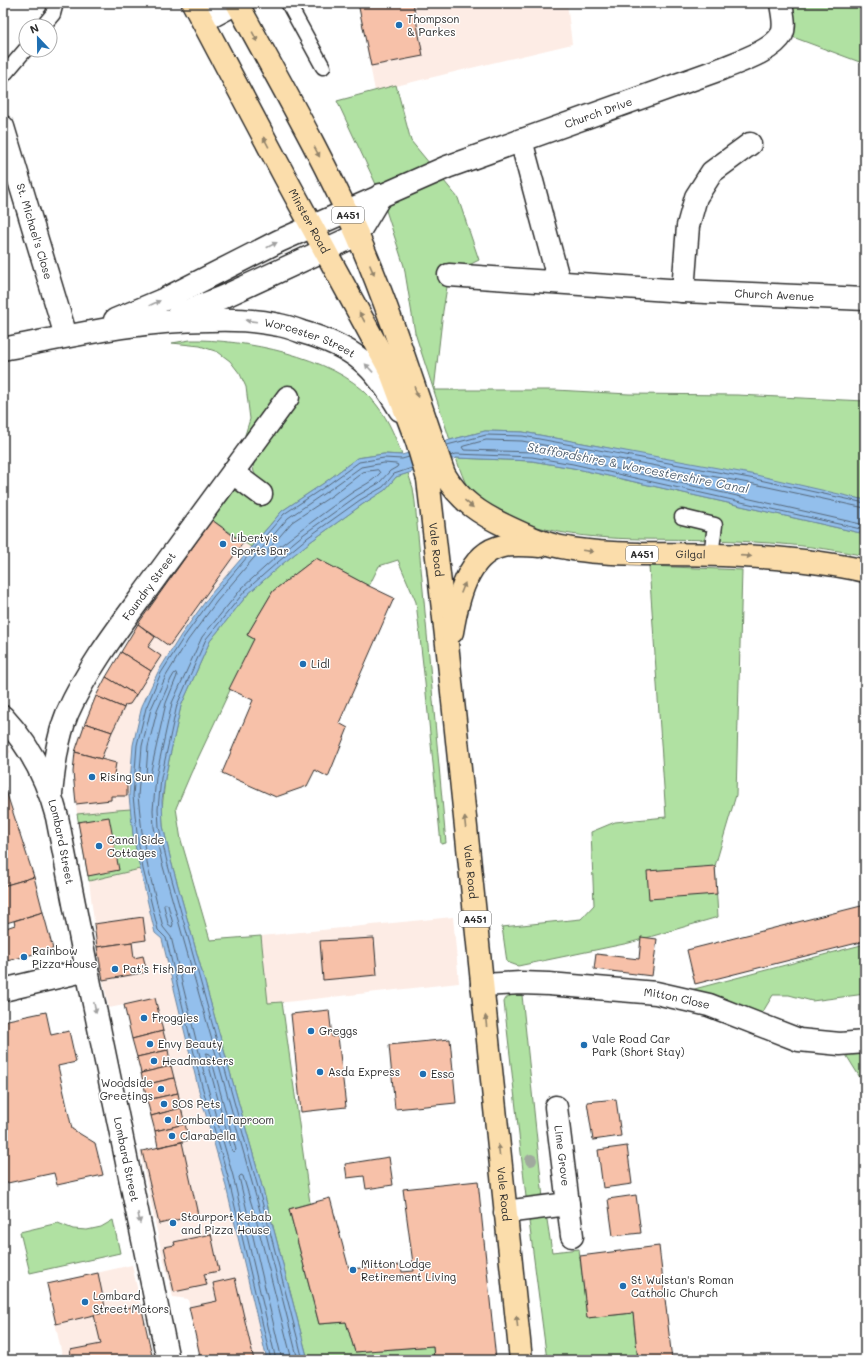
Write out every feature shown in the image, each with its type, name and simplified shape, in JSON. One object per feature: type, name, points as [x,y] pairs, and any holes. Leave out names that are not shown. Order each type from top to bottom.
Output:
[{"type":"main road","name":"A451","points":[[237,3],[347,211],[393,324],[421,439],[436,476]]},
{"type":"main road","name":"Minster Road","points":[[198,12],[324,250],[390,370],[421,439]]},
{"type":"main road","name":"Gilgal","points":[[436,476],[455,490],[462,498],[484,516],[542,542],[566,548],[592,552],[743,556],[815,563],[865,571]]},
{"type":"main road","name":"Vale Road","points":[[436,476],[448,653],[521,1360]]},
{"type":"main road","points":[[448,653],[464,583],[483,555],[502,546],[516,544],[566,548]]},
{"type":"street","points":[[198,12],[237,3]]},
{"type":"street","name":"Church Drive","points":[[312,226],[447,167],[721,69],[757,54],[773,44],[782,33],[784,18],[781,3]]},
{"type":"street","name":"St. Michael's Close","points":[[3,127],[66,336]]},
{"type":"street","points":[[521,140],[559,282]]},
{"type":"street","points":[[683,291],[688,226],[696,197],[712,172],[750,144]]},
{"type":"street","points":[[357,235],[381,195]]},
{"type":"street","name":"Worcester Street","points":[[66,336],[121,318],[165,299],[312,226]]},
{"type":"street","name":"Worcester Street","points":[[163,321],[223,297],[357,235]]},
{"type":"street","name":"Church Avenue","points":[[449,275],[683,291],[865,299]]},
{"type":"street","name":"Worcester Street","points":[[3,349],[66,336],[163,321],[238,319],[279,325],[310,334],[338,345],[362,361],[372,371],[397,404],[421,439]]},
{"type":"street","name":"Foundry Street","points":[[51,794],[60,734],[67,715],[105,648],[288,397]]},
{"type":"street","points":[[232,473],[261,494]]},
{"type":"street","points":[[3,717],[27,746],[40,769],[51,794]]},
{"type":"street","name":"Lombard Street","points":[[51,794],[57,817],[87,970],[168,1360]]},
{"type":"street","points":[[3,990],[87,970]]},
{"type":"street","name":"Mitton Close","points":[[482,985],[521,983],[549,984],[656,993],[709,1005],[799,1040],[840,1044],[865,1042]]},
{"type":"street","name":"Lime Grove","points":[[556,1107],[572,1236]]},
{"type":"street","points":[[505,1212],[568,1204]]},
{"type":"lane","points":[[50,18],[53,14],[56,3]]},
{"type":"lane","points":[[288,3],[323,68]]},
{"type":"lane","points":[[3,76],[18,58]]},
{"type":"lane","points":[[682,518],[715,525],[712,555]]},
{"type":"shaded area","points":[[358,3],[567,3],[572,44],[375,91]]},
{"type":"shaded area","points":[[212,520],[251,547],[210,595],[181,635],[158,672],[142,706],[129,796],[131,809],[77,814],[73,772],[75,752],[92,703],[139,621]]},
{"type":"shaded area","points":[[3,740],[11,752],[3,756]]},
{"type":"shaded area","points":[[140,869],[155,933],[162,939],[195,1074],[224,1178],[267,1360],[201,1360],[188,1299],[173,1297],[140,1152],[158,1147],[124,1005],[109,1008],[99,962],[89,881]]},
{"type":"shaded area","points":[[453,917],[459,983],[268,1004],[261,936]]},
{"type":"shaded area","points":[[132,1265],[153,1360],[63,1360],[47,1284]]},
{"type":"green space","points":[[781,3],[865,3],[865,64],[782,33]]},
{"type":"green space","points":[[396,85],[411,141],[458,198],[479,260],[449,275],[443,311],[434,390],[555,390],[629,394],[737,395],[865,401],[865,500],[523,432],[485,431],[450,440],[415,333],[404,266],[381,195],[337,101]]},
{"type":"green space","points":[[190,340],[211,340],[260,347],[311,361],[334,371],[354,383],[376,404],[389,424],[402,455],[384,454],[357,458],[324,483],[282,511],[251,547],[212,520],[235,490],[261,507],[273,491],[257,477],[253,469],[254,463],[256,457],[295,403],[278,391],[245,435],[250,419],[246,387],[240,374],[230,361],[218,352],[200,346],[172,343]]},
{"type":"green space","points":[[456,458],[532,461],[573,468],[865,534],[865,556],[827,549],[770,543],[595,537],[550,530],[520,521],[481,501],[467,486]]},
{"type":"green space","points":[[408,473],[413,488],[415,502],[446,843],[441,844],[416,602],[398,560],[379,566],[369,586],[316,558],[273,591],[247,635],[254,639],[176,808],[181,840],[210,940],[261,936],[268,1003],[282,1002],[310,1203],[289,1209],[319,1324],[346,1322],[355,1352],[433,1346],[434,1360],[308,1360],[270,1215],[171,861],[163,826],[162,809],[165,778],[181,706],[210,641],[248,594],[281,565],[310,542],[385,490],[396,477]]},
{"type":"green space","points":[[649,566],[742,570],[736,795],[715,866],[718,917],[629,943],[518,966],[507,962],[502,927],[581,919],[594,905],[591,832],[615,822],[666,817]]},
{"type":"green space","points":[[131,809],[133,834],[140,869],[89,881],[77,814]]},
{"type":"green space","points":[[865,944],[865,994],[812,1001],[789,995],[773,995],[756,1023],[668,996]]},
{"type":"green space","points":[[522,995],[543,1198],[528,1199],[526,1197],[504,1002],[508,997]]},
{"type":"green space","points":[[865,1042],[865,1084],[864,1084],[840,1045]]},
{"type":"green space","points":[[545,1216],[552,1252],[579,1249],[587,1318],[633,1313],[638,1360],[547,1360],[529,1221],[531,1218]]},
{"type":"green space","points":[[113,1220],[120,1253],[30,1273],[20,1232],[58,1223],[73,1229],[87,1230],[101,1227]]},
{"type":"water","name":"Staffordshire & Worcestershire Canal","points":[[485,431],[523,432],[756,475],[865,500],[865,534],[573,468],[532,461],[456,458],[396,477],[385,490],[310,542],[248,594],[210,641],[181,706],[165,778],[162,800],[163,826],[171,861],[270,1215],[308,1360],[267,1360],[224,1178],[198,1087],[162,939],[155,933],[133,834],[129,796],[133,745],[142,706],[158,672],[181,635],[210,595],[282,511],[324,483],[357,458],[384,454],[402,455]]},
{"type":"building","points":[[358,3],[413,3],[423,56],[371,66]]},
{"type":"building","points":[[212,520],[243,543],[169,646],[138,624]]},
{"type":"building","name":"Lidl","points":[[316,558],[394,598],[339,723],[348,728],[328,777],[315,770],[307,786],[276,797],[222,773],[253,700],[229,689],[254,639],[247,635],[273,591]]},
{"type":"building","points":[[138,624],[155,637],[148,647],[161,656],[151,671],[121,652]]},
{"type":"building","points":[[121,652],[151,671],[136,695],[106,677]]},
{"type":"building","points":[[106,677],[136,695],[130,704],[125,705],[124,708],[96,696]]},
{"type":"building","points":[[96,696],[124,708],[112,732],[85,723]]},
{"type":"building","points":[[85,723],[112,732],[101,759],[75,752]]},
{"type":"building","points":[[75,752],[116,763],[113,780],[127,781],[127,796],[111,796],[111,800],[76,804],[73,772]]},
{"type":"building","points":[[3,782],[34,877],[3,886]]},
{"type":"building","name":"Canal Side Cottages","points":[[109,817],[119,870],[88,876],[78,822]]},
{"type":"building","points":[[715,866],[717,894],[649,899],[647,871]]},
{"type":"building","points":[[34,877],[43,912],[3,924],[3,886]]},
{"type":"building","points":[[865,905],[865,941],[695,984],[687,950]]},
{"type":"building","points":[[43,912],[53,949],[3,962],[3,929],[15,925],[14,921]]},
{"type":"building","points":[[143,917],[146,940],[97,947],[94,924]]},
{"type":"building","points":[[641,937],[657,939],[652,976],[594,969],[596,954],[639,959]]},
{"type":"building","points":[[374,938],[377,975],[323,980],[320,941]]},
{"type":"building","points":[[132,942],[134,958],[143,956],[147,972],[103,980],[97,947]]},
{"type":"building","name":"Froggies","points":[[155,998],[163,1031],[132,1039],[124,1005]]},
{"type":"building","name":"Asda Express","points":[[329,1010],[332,1037],[338,1036],[346,1107],[301,1112],[291,1014]]},
{"type":"building","points":[[46,1012],[51,1035],[69,1031],[76,1062],[58,1066],[72,1129],[95,1143],[103,1175],[57,1185],[54,1173],[3,1184],[3,1021]]},
{"type":"building","name":"Envy Beauty","points":[[163,1031],[168,1050],[137,1057],[132,1039]]},
{"type":"building","name":"Esso","points":[[450,1039],[456,1103],[395,1109],[389,1045]]},
{"type":"building","name":"Headmasters","points":[[168,1050],[171,1066],[141,1073],[137,1057]]},
{"type":"building","points":[[171,1066],[174,1078],[144,1085],[141,1073]]},
{"type":"building","name":"Woodside Greetings","points":[[174,1078],[178,1093],[147,1100],[144,1085]]},
{"type":"building","name":"SOS Pets","points":[[178,1093],[181,1108],[151,1116],[147,1100]]},
{"type":"building","points":[[616,1099],[621,1136],[593,1140],[587,1102]]},
{"type":"building","name":"Lombard Taproom","points":[[181,1108],[185,1124],[155,1131],[151,1116]]},
{"type":"building","name":"Clarabella","points":[[185,1124],[189,1140],[158,1147],[155,1131]]},
{"type":"building","points":[[182,1142],[198,1215],[159,1224],[142,1151]]},
{"type":"building","points":[[627,1146],[632,1184],[603,1188],[598,1150]]},
{"type":"building","points":[[389,1157],[393,1185],[366,1189],[364,1176],[347,1178],[345,1164]]},
{"type":"building","name":"Mitton Lodge Retirement Living","points":[[478,1181],[496,1360],[434,1360],[433,1346],[355,1352],[346,1322],[319,1324],[289,1209],[330,1198],[349,1269],[401,1265],[402,1272],[414,1271],[403,1189]]},
{"type":"building","points":[[636,1195],[641,1233],[613,1236],[608,1199]]},
{"type":"building","points":[[211,1234],[219,1271],[204,1274],[207,1285],[174,1292],[164,1247],[175,1245],[174,1242]]},
{"type":"building","name":"St Wulstan's Roman Catholic Church","points":[[659,1246],[672,1360],[638,1360],[633,1313],[587,1318],[580,1256]]},
{"type":"building","points":[[98,1273],[106,1312],[56,1324],[47,1284]]},
{"type":"building","points":[[235,1278],[254,1360],[201,1360],[189,1307],[217,1301],[213,1283]]},
{"type":"building","points":[[141,1305],[153,1360],[72,1360],[70,1350],[101,1344],[94,1315]]},
{"type":"place","name":"Thompson & Parkes","points":[[399,25]]},
{"type":"place","name":"Liberty's Sports Bar","points":[[223,544]]},
{"type":"place","name":"Lidl","points":[[303,664]]},
{"type":"place","name":"Rising Sun","points":[[92,777]]},
{"type":"place","name":"Canal Side Cottages","points":[[99,846]]},
{"type":"place","name":"Rainbow Pizza House","points":[[24,957]]},
{"type":"place","name":"Pat's Fish Bar","points":[[115,969]]},
{"type":"place","name":"Froggies","points":[[144,1018]]},
{"type":"place","name":"Greggs","points":[[311,1031]]},
{"type":"place","name":"Envy Beauty","points":[[150,1044]]},
{"type":"place","name":"Vale Road Car Park (Short Stay)","points":[[584,1045]]},
{"type":"place","name":"Headmasters","points":[[154,1061]]},
{"type":"place","name":"Asda Express","points":[[320,1072]]},
{"type":"place","name":"Esso","points":[[423,1074]]},
{"type":"place","name":"Woodside Greetings","points":[[161,1089]]},
{"type":"place","name":"SOS Pets","points":[[164,1104]]},
{"type":"place","name":"Lombard Taproom","points":[[168,1120]]},
{"type":"place","name":"Clarabella","points":[[172,1136]]},
{"type":"place","name":"Stourport Kebab and Pizza House","points":[[173,1223]]},
{"type":"place","name":"Mitton Lodge Retirement Living","points":[[353,1270]]},
{"type":"place","name":"St Wulstan's Roman Catholic Church","points":[[623,1286]]},
{"type":"place","name":"Lombard Street Motors","points":[[85,1302]]}]
